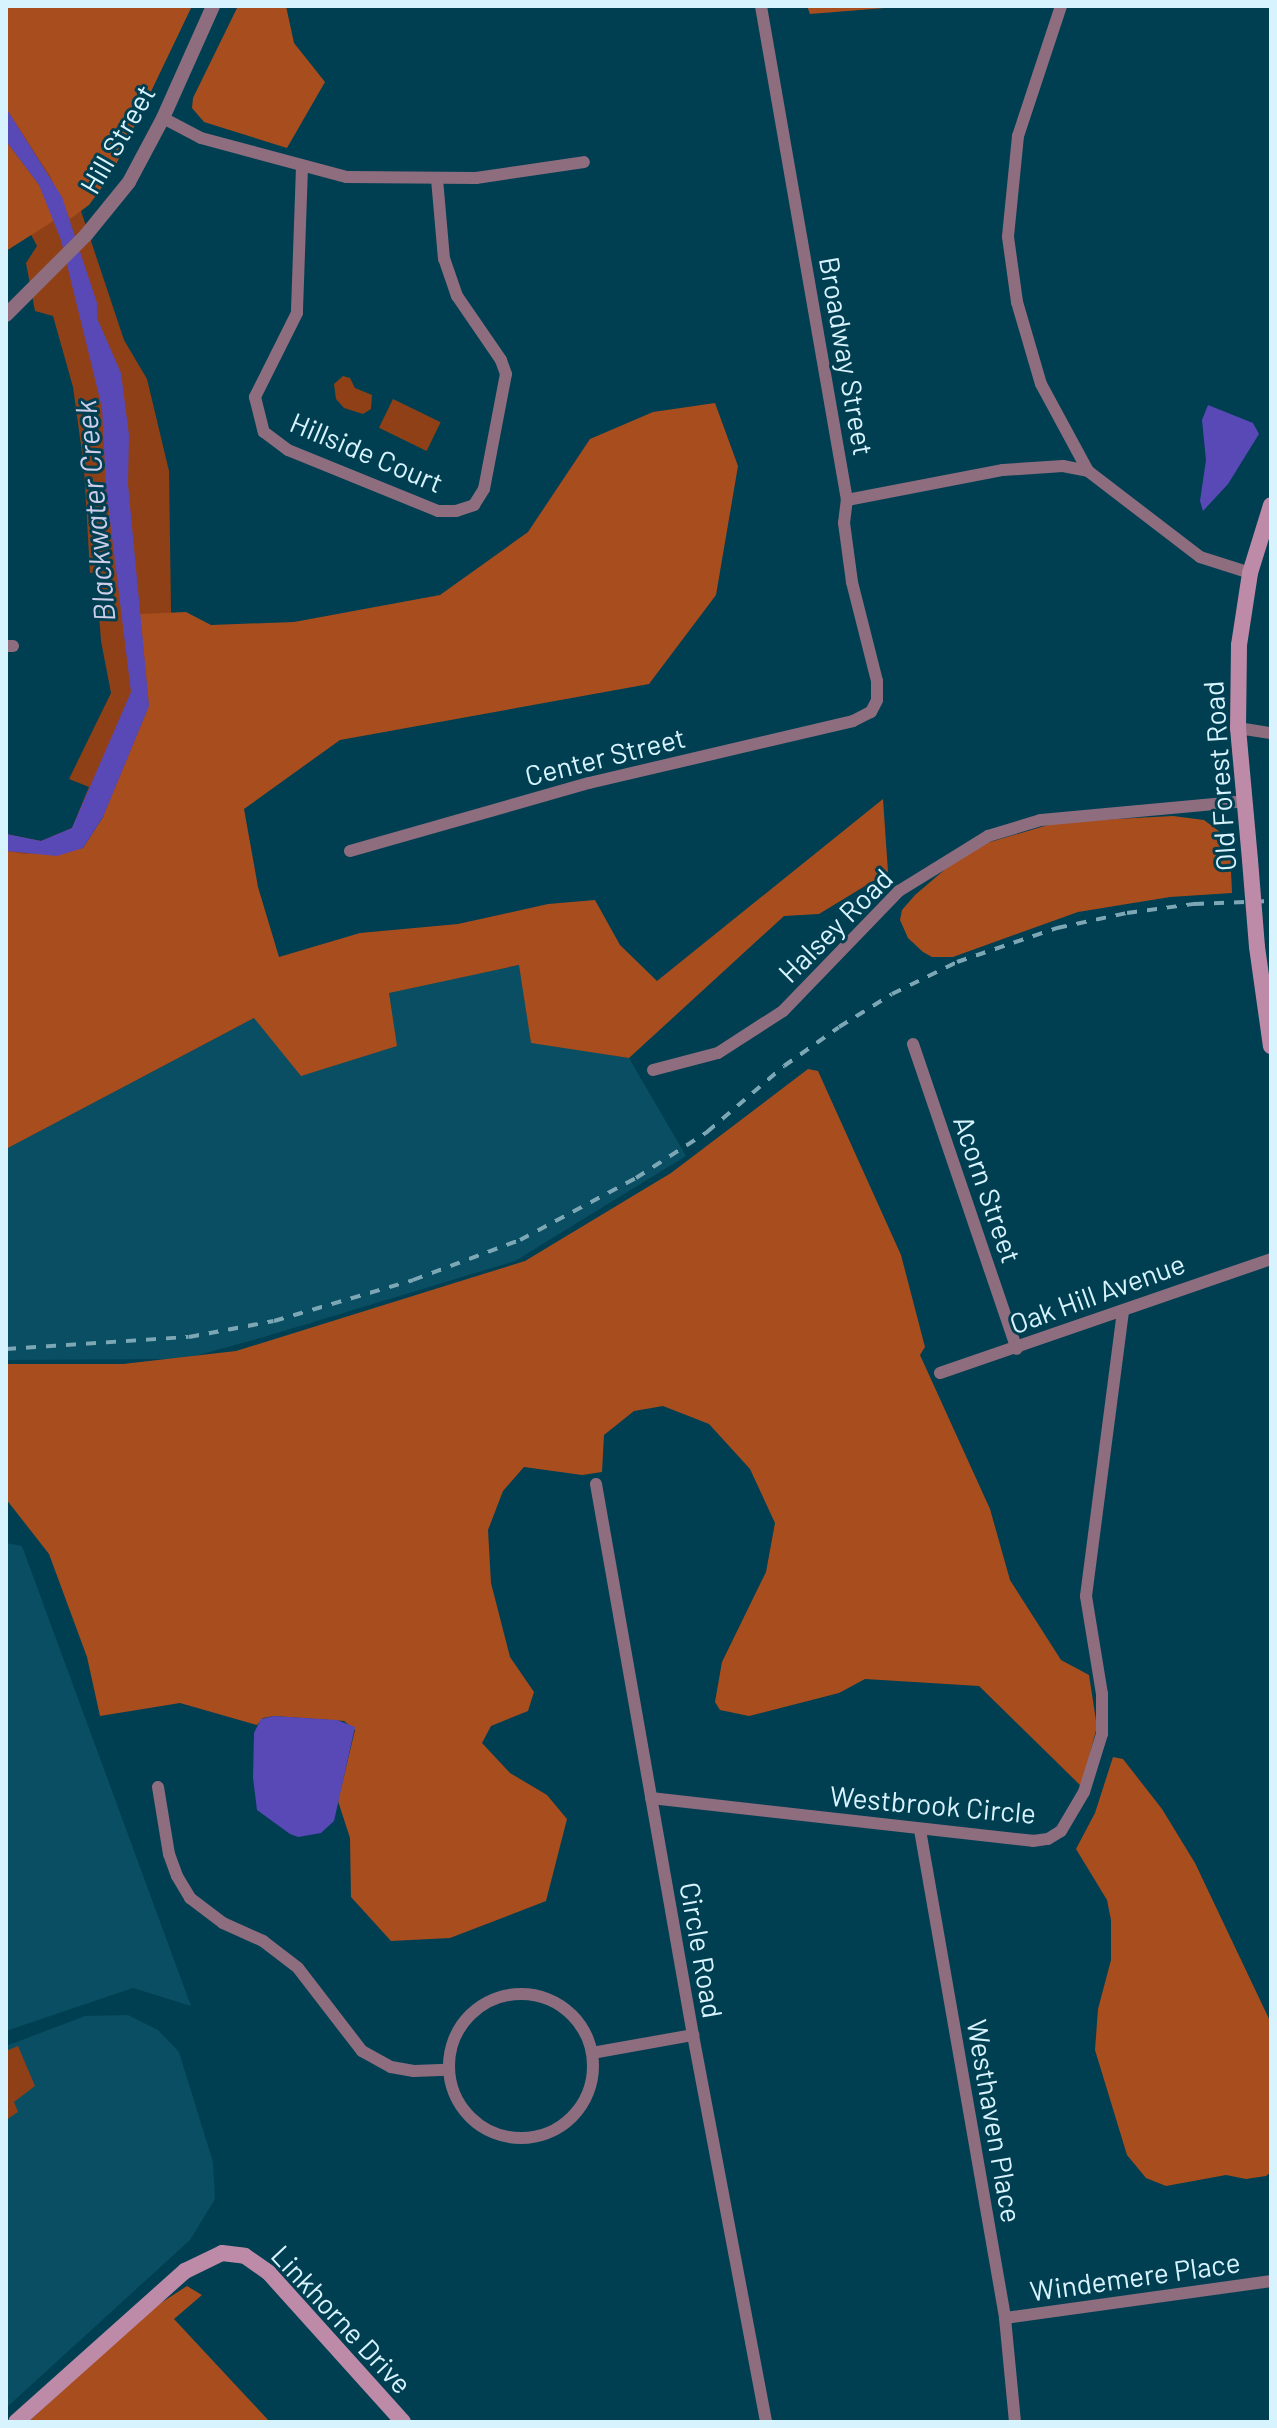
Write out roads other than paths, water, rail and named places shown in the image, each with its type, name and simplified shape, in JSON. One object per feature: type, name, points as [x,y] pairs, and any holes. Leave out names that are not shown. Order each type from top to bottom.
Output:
[{"type":"main road","name":"Old Forest Road","points":[[1271,505],[1250,573],[1239,645],[1238,728],[1257,947],[1271,1046]]},
{"type":"main road","name":"Linkhorne Drive","points":[[16,2422],[185,2271],[222,2253],[245,2256],[269,2273],[403,2422]]},
{"type":"street","name":"Hill Street","points":[[6,315],[38,287],[129,182],[163,118],[213,6]]},
{"type":"street","name":"Broadway Street","points":[[761,6],[847,500],[844,523],[852,582],[877,681],[877,700],[871,712]]},
{"type":"street","points":[[1061,6],[1018,136],[1008,237],[1017,302],[1041,384],[1088,471],[1200,557],[1250,573]]},
{"type":"street","points":[[163,118],[201,138],[347,177],[476,178],[584,162]]},
{"type":"street","name":"Hillside Court","points":[[302,167],[297,313],[255,397],[264,432],[288,450],[438,511],[456,511],[474,505],[484,489],[506,374],[501,360],[457,296],[444,259],[437,179]]},
{"type":"street","points":[[847,500],[1003,470],[1063,466],[1088,471]]},
{"type":"street","name":"Center Street","points":[[350,851],[589,783],[853,721],[871,712]]},
{"type":"street","points":[[1238,728],[1271,733]]},
{"type":"street","name":"Halsey Road","points":[[653,1070],[718,1053],[783,1011],[899,891],[988,836],[1041,820],[1244,801]]},
{"type":"street","name":"Acorn Street","points":[[913,1044],[1017,1349]]},
{"type":"street","name":"Oak Hill Avenue","points":[[940,1373],[1123,1313],[1194,1283],[1271,1259]]},
{"type":"street","name":"Westbrook Circle","points":[[651,1798],[1033,1841],[1048,1839],[1070,1820],[1084,1792],[1102,1734],[1102,1694],[1086,1596],[1123,1313]]},
{"type":"street","name":"Circle Road","points":[[596,1484],[693,2035],[766,2422]]},
{"type":"street","points":[[158,1787],[169,1854],[190,1898],[223,1923],[263,1941],[298,1968],[362,2051],[391,2067],[414,2071],[447,2070]]},
{"type":"street","name":"Westhaven Place","points":[[920,1830],[1005,2318],[1015,2422]]},
{"type":"street","points":[[529,1993],[551,2000],[570,2013],[584,2031],[592,2053],[593,2074],[587,2094],[577,2111],[562,2125],[544,2134],[524,2138],[484,2128],[468,2116],[456,2099],[447,2070],[451,2050],[467,2020],[484,2002],[505,1994],[529,1993]]},
{"type":"street","points":[[592,2053],[693,2035]]},
{"type":"street","name":"Windemere Place","points":[[1005,2318],[1271,2281]]},
{"type":"railway","points":[[6,1349],[189,1337],[274,1321],[413,1280],[520,1240],[636,1178],[707,1132],[784,1066],[839,1027],[892,994],[957,962],[1057,928],[1127,913],[1194,904],[1271,901]]},
{"type":"water label","name":"Blackwater Creek","points":[[94,511]]}]
